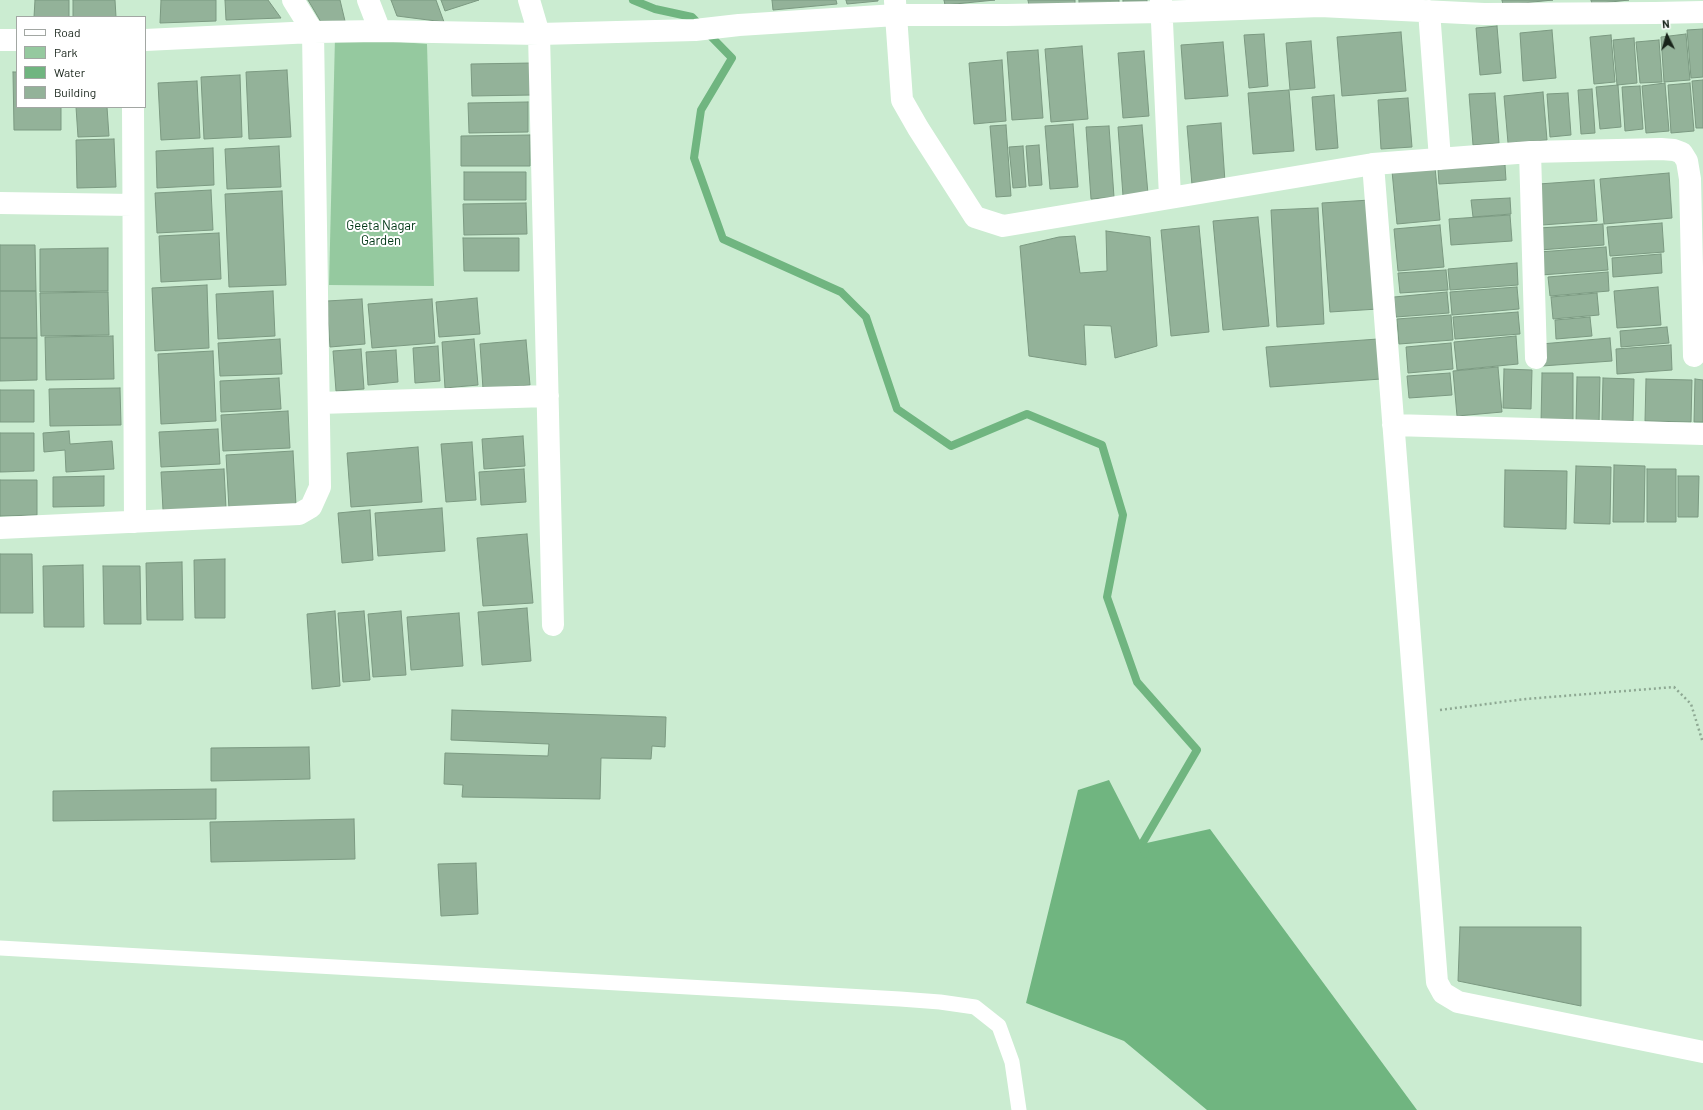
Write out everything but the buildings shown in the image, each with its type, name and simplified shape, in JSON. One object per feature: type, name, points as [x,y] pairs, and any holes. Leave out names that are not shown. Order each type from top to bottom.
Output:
[{"type":"street","points":[[0,528],[299,514],[311,507],[320,486],[313,32],[293,0]]},
{"type":"street","points":[[368,0],[380,31]]},
{"type":"street","points":[[529,0],[539,34],[553,625]]},
{"type":"street","points":[[146,40],[313,32],[380,31],[539,34],[695,30],[896,7],[1006,8],[1320,3],[1429,11],[1483,7],[1654,7],[1703,12]]},
{"type":"street","points":[[1161,6],[1170,197]]},
{"type":"street","points":[[896,7],[902,100],[918,128],[975,217],[1003,226],[1373,164],[1530,152],[1661,149],[1674,150],[1682,153],[1686,161],[1690,179],[1694,356]]},
{"type":"street","points":[[1429,11],[1440,159]]},
{"type":"street","points":[[0,40],[16,40]]},
{"type":"street","points":[[133,108],[135,522]]},
{"type":"street","points":[[1530,152],[1536,358]]},
{"type":"street","points":[[1373,164],[1437,982],[1443,994],[1458,1002],[1703,1052]]},
{"type":"street","points":[[0,203],[133,205]]},
{"type":"street","points":[[319,403],[548,396]]},
{"type":"street","points":[[1393,425],[1703,434]]},
{"type":"lane","points":[[0,948],[900,999],[940,1002],[975,1007],[998,1026],[1012,1062],[1019,1110]]},
{"type":"path","points":[[1416,713],[1526,699],[1674,687],[1691,704],[1703,743]]},
{"type":"green space","name":"Geeta Nagar Garden","points":[[335,37],[427,44],[434,286],[329,285]]},
{"type":"water","points":[[1109,780],[1142,844],[1210,829],[1417,1110],[1207,1110],[1124,1041],[1026,1003],[1078,790]]},
{"type":"waterway","points":[[633,0],[655,9],[692,17],[732,58],[701,110],[694,158],[723,239],[841,292],[866,317],[897,409],[951,446],[1027,414],[1102,445],[1123,515],[1107,597],[1137,682],[1197,750],[1142,844],[1145,854]]}]
